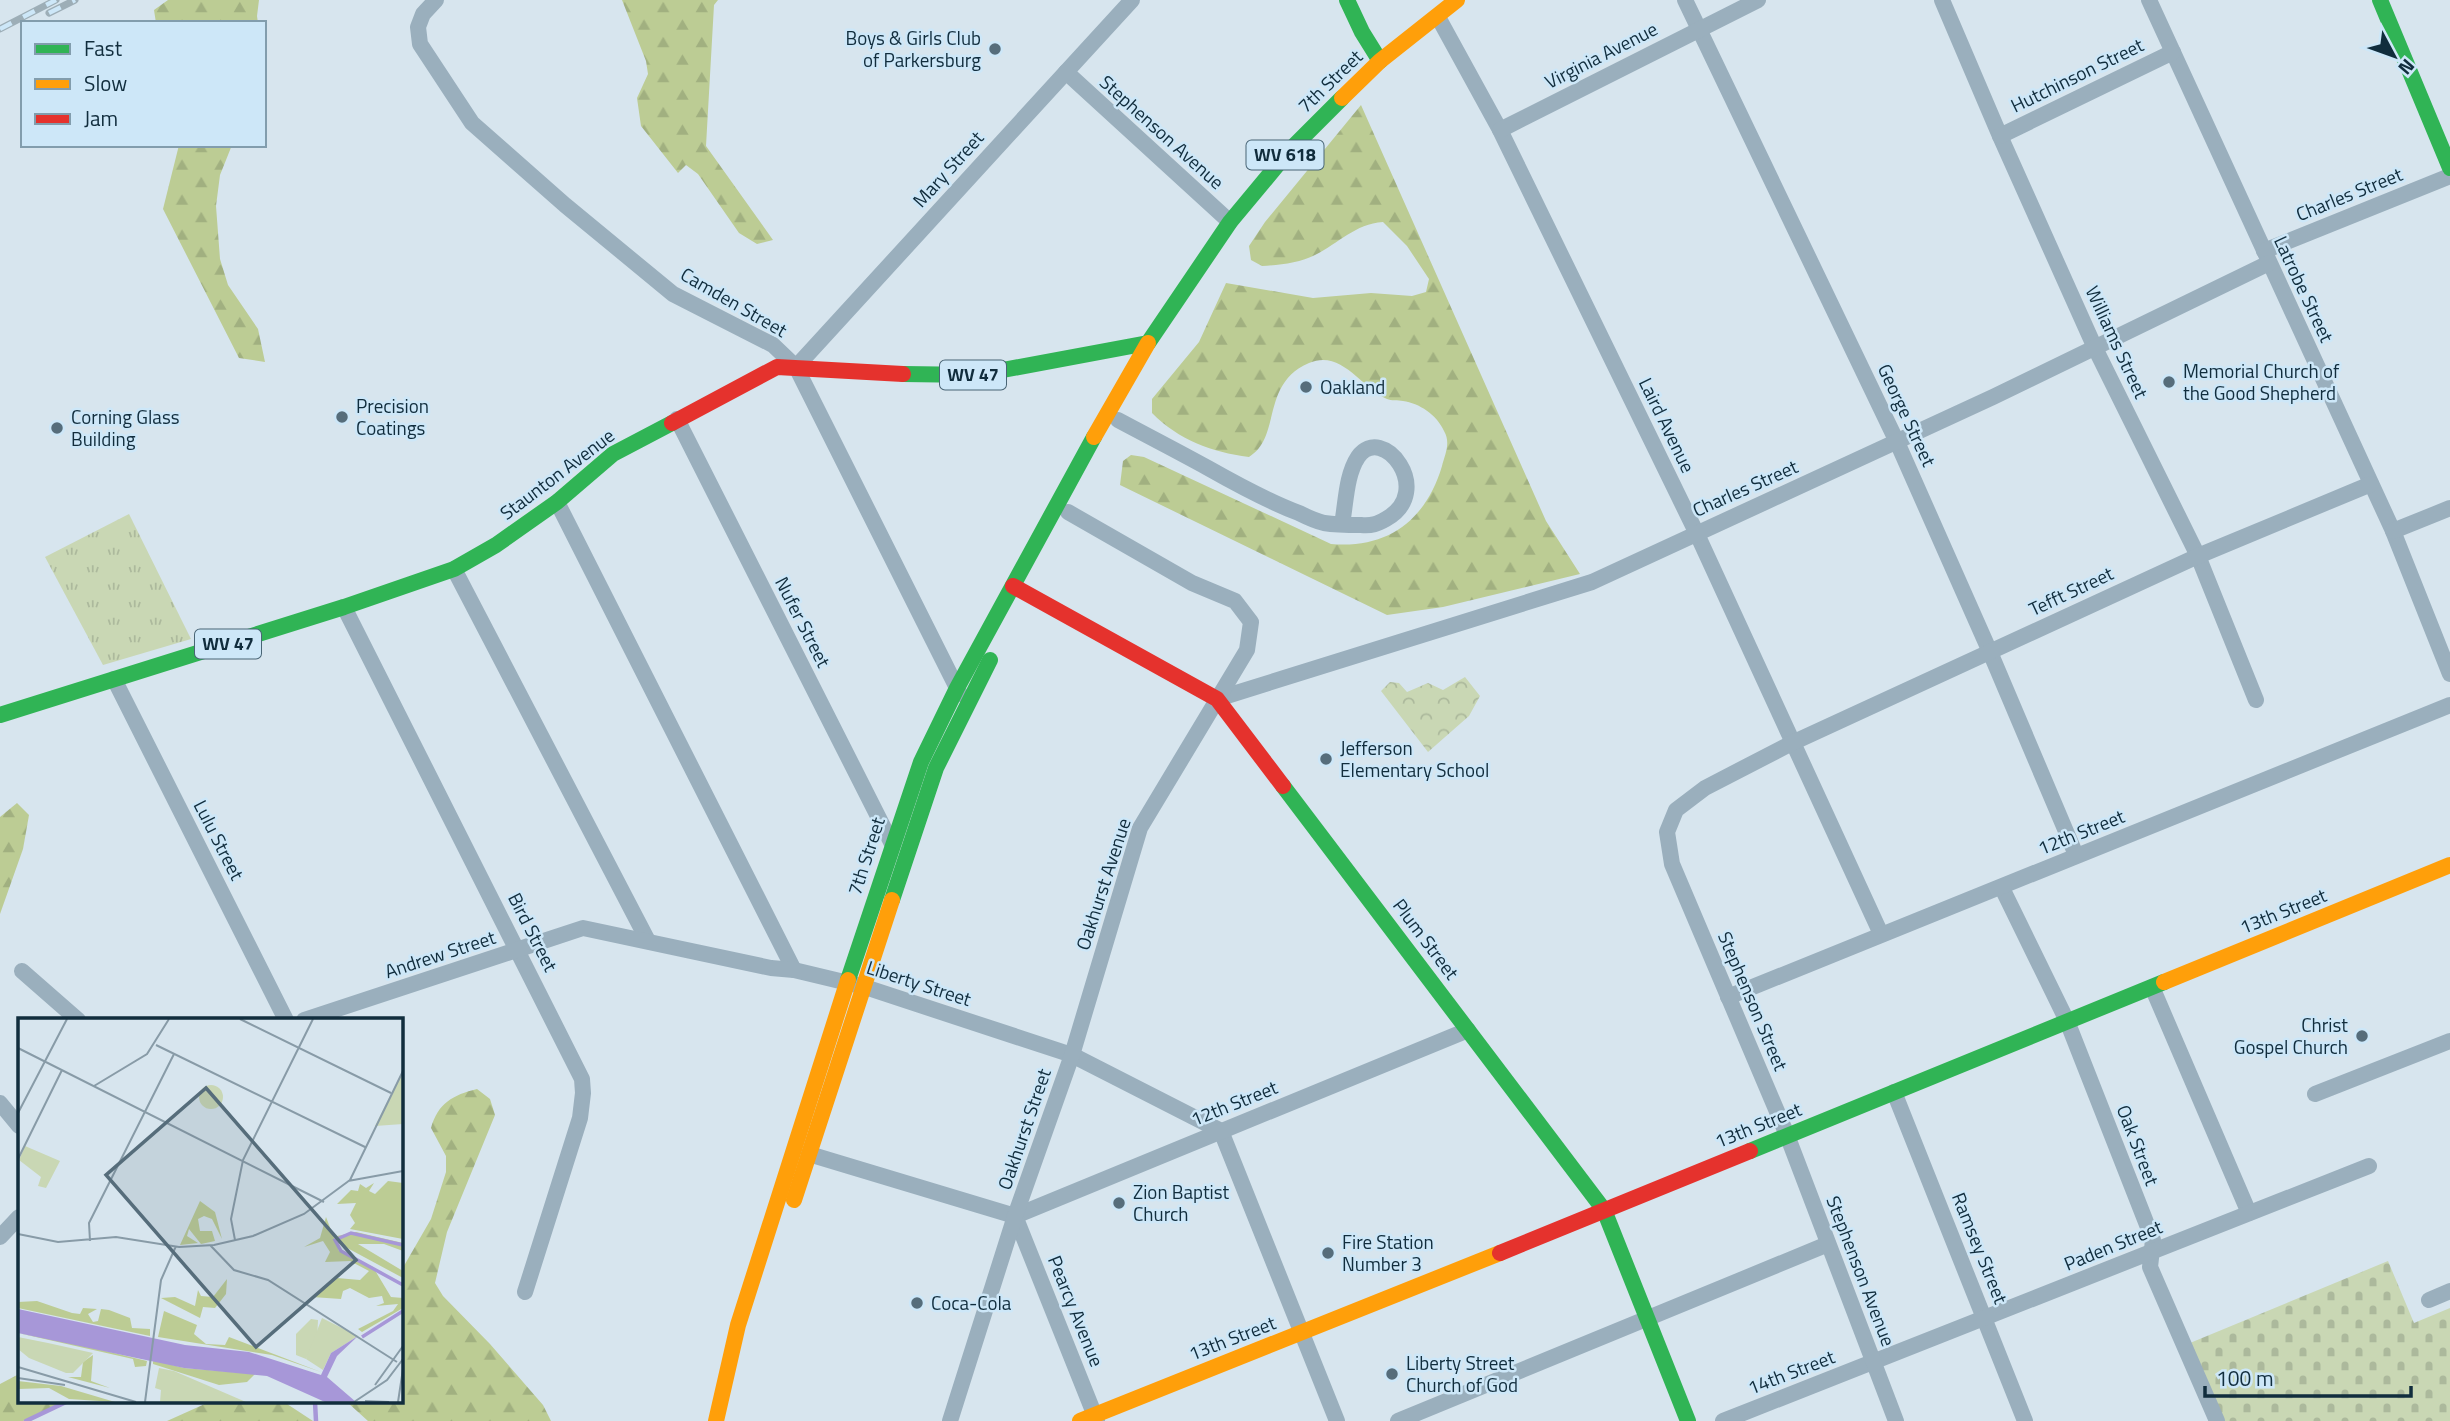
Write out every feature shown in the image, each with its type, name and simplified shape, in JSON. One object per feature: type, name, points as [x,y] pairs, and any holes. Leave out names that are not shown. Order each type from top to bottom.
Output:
[{"type":"main road","points":[[1347,0],[1380,61]]},
{"type":"main road","name":"7th Street","points":[[730,1421],[762,1294],[936,768],[1019,589],[1125,380],[1230,222],[1289,150],[1380,61],[1438,18],[1457,0]]},
{"type":"main road","points":[[2380,0],[2450,168]]},
{"type":"main road","name":"Staunton Avenue","points":[[0,715],[344,607],[454,569],[496,545],[557,502],[613,454],[777,367],[917,375],[976,375],[1148,343]]},
{"type":"main road","name":"7th Street","points":[[716,1421],[738,1325],[846,982],[921,762],[957,688],[1068,512],[1137,387],[1148,343]]},
{"type":"main road","name":"Plum Street","points":[[1019,589],[1217,699],[1604,1210],[1688,1421]]},
{"type":"main road","name":"13th Street","points":[[1091,1419],[2450,865]]},
{"type":"street","name":"Camden Street","points":[[436,0],[424,14],[418,27],[420,44],[472,123],[565,205],[673,293],[773,345],[796,367],[966,705]]},
{"type":"street","name":"Mary Street","points":[[796,367],[1132,0]]},
{"type":"street","name":"George Street","points":[[1685,0],[1898,442],[2076,855]]},
{"type":"street","name":"Virginia Avenue","points":[[1500,130],[1758,0]]},
{"type":"street","name":"Williams Street","points":[[1942,0],[2095,348],[2197,556],[2256,700]]},
{"type":"street","name":"Latrobe Street","points":[[2149,0],[2393,531],[2450,674]]},
{"type":"street","name":"Laird Avenue","points":[[1438,18],[1500,130],[1697,534],[1881,934]]},
{"type":"street","name":"Hutchinson Street","points":[[2000,135],[2173,52]]},
{"type":"street","name":"Stephenson Avenue","points":[[1066,72],[1230,222]]},
{"type":"street","name":"Charles Street","points":[[1217,699],[1592,582],[1898,442],[2095,348],[2267,257],[2450,176]]},
{"type":"street","name":"Nufer Street","points":[[677,419],[892,844]]},
{"type":"street","points":[[1118,420],[1266,500],[1323,523],[1373,526],[1398,512],[1408,493],[1402,468],[1395,456],[1386,450],[1373,447],[1363,450],[1357,458],[1349,482],[1342,524]]},
{"type":"street","name":"Tefft Street","points":[[1792,743],[2197,556],[2371,484]]},
{"type":"street","points":[[557,502],[794,970]]},
{"type":"street","points":[[2393,531],[2450,508]]},
{"type":"street","name":"Oakhurst Avenue","points":[[1068,512],[1192,583],[1235,601],[1251,622],[1247,650],[1140,828],[1072,1055]]},
{"type":"street","points":[[454,569],[648,941]]},
{"type":"street","name":"Bird Street","points":[[344,607],[576,1065],[583,1093],[580,1118],[525,1292]]},
{"type":"street","name":"Lulu Street","points":[[114,679],[285,1018]]},
{"type":"street","name":"12th Street","points":[[1728,997],[2450,705]]},
{"type":"street","name":"Stephenson Street","points":[[1787,1135],[1672,864],[1667,832],[1676,810],[1705,789],[1792,743]]},
{"type":"street","name":"Oak Street","points":[[2002,888],[2067,1021],[2152,1240],[2150,1267],[2214,1420]]},
{"type":"street","name":"Andrew Street","points":[[310,1018],[583,928],[771,968],[794,970]]},
{"type":"street","name":"Liberty Street","points":[[794,970],[865,987],[1072,1055],[1220,1131]]},
{"type":"street","points":[[22,971],[76,1018]]},
{"type":"street","points":[[2152,987],[2249,1213]]},
{"type":"street","name":"12th Street","points":[[1015,1216],[1468,1030]]},
{"type":"street","points":[[2315,1094],[2450,1041]]},
{"type":"street","name":"Oakhurst Street","points":[[1015,1216],[1072,1055]]},
{"type":"street","name":"Ramsey Street","points":[[1894,1092],[2025,1421]]},
{"type":"street","points":[[0,1103],[18,1125]]},
{"type":"street","points":[[1220,1131],[1337,1421]]},
{"type":"street","name":"Stephenson Avenue","points":[[1787,1135],[1896,1421]]},
{"type":"street","points":[[809,1154],[1015,1216],[950,1421]]},
{"type":"street","name":"Paden Street","points":[[1873,1363],[2369,1166]]},
{"type":"street","name":"Pearcy Avenue","points":[[1015,1216],[1091,1419]]},
{"type":"street","points":[[0,1237],[12,1218]]},
{"type":"street","points":[[1398,1421],[1828,1244]]},
{"type":"street","points":[[2429,1300],[2450,1291]]},
{"type":"street","name":"14th Street","points":[[1723,1421],[1873,1363]]},
{"type":"green space","points":[[168,0],[259,0],[258,21],[156,21],[154,10]]},
{"type":"green space","points":[[622,0],[718,0],[714,5],[706,146],[773,240],[757,244],[739,233],[698,174],[686,165],[678,173],[641,126],[637,98],[648,74],[646,61]]},
{"type":"green space","points":[[1361,105],[1546,521],[1580,574],[1443,607],[1387,615],[1120,485],[1123,461],[1131,455],[1144,457],[1331,544],[1370,542],[1387,536],[1415,516],[1426,502],[1435,485],[1447,448],[1446,435],[1441,425],[1421,407],[1409,402],[1387,399],[1341,365],[1331,361],[1309,363],[1294,372],[1277,397],[1265,437],[1259,448],[1249,457],[1196,443],[1173,431],[1152,413],[1152,399],[1199,342],[1226,283],[1313,298],[1371,293],[1412,296],[1426,292],[1429,279],[1407,246],[1383,222],[1364,226],[1303,260],[1262,266],[1251,260],[1249,246],[1265,222]]},
{"type":"green space","points":[[178,147],[231,147],[220,175],[216,206],[220,259],[228,285],[258,329],[265,362],[239,358],[163,209]]},
{"type":"green space","points":[[129,514],[191,639],[103,665],[45,557]]},
{"type":"green space","points":[[1465,677],[1480,696],[1469,716],[1428,752],[1381,691],[1390,682],[1399,683],[1407,692],[1428,683],[1443,690]]},
{"type":"green space","points":[[17,803],[29,815],[23,849],[0,914],[0,817]]},
{"type":"green space","points":[[477,1089],[490,1099],[495,1115],[447,1232],[435,1283],[443,1296],[490,1344],[543,1405],[551,1421],[368,1421],[349,1404],[402,1404],[402,1269],[431,1219],[446,1172],[446,1156],[431,1128],[434,1119],[442,1106],[461,1094]]},
{"type":"green space","points":[[2388,1261],[2414,1323],[2450,1308],[2450,1421],[2223,1421],[2190,1343]]},
{"type":"green space","points":[[18,1375],[18,1404],[59,1404],[23,1421],[0,1421],[0,1384]]},
{"type":"green space","points":[[205,1404],[287,1404],[313,1421],[167,1421]]},
{"type":"waterway","points":[[26,1421],[62,1404]]},
{"type":"waterway","points":[[315,1404],[316,1421]]},
{"type":"railway","points":[[0,29],[56,0]]},
{"type":"railway","points":[[49,13],[75,0]]},
{"type":"traffic: fast","points":[[1347,0],[1380,61]]},
{"type":"traffic: fast","points":[[2380,0],[2450,168]]},
{"type":"traffic: fast","points":[[903,374],[976,375],[1148,343],[1230,222],[1289,151],[1342,98]]},
{"type":"traffic: fast","points":[[0,715],[344,607],[454,569],[496,545],[557,502],[613,454],[672,423]]},
{"type":"traffic: fast","points":[[848,980],[921,762],[957,688],[1094,437]]},
{"type":"traffic: fast","points":[[892,900],[936,768],[990,660]]},
{"type":"traffic: fast","points":[[1283,786],[1604,1210],[1688,1421]]},
{"type":"traffic: fast","points":[[1750,1151],[2164,982]]},
{"type":"traffic: slow","points":[[1342,98],[1380,61],[1457,0]]},
{"type":"traffic: slow","points":[[1094,437],[1148,343]]},
{"type":"traffic: slow","points":[[2164,982],[2450,865]]},
{"type":"traffic: slow","points":[[794,1200],[892,900]]},
{"type":"traffic: slow","points":[[716,1421],[738,1325],[848,980]]},
{"type":"traffic: slow","points":[[1080,1421],[1500,1253]]},
{"type":"traffic: jam","points":[[672,423],[777,367],[903,374]]},
{"type":"traffic: jam","points":[[1013,586],[1217,699],[1283,786]]},
{"type":"traffic: jam","points":[[1500,1253],[1750,1151]]},
{"type":"place","name":"Boys & Girls Club of Parkersburg","points":[[995,49]]},
{"type":"place","name":"Memorial Church of the Good Shepherd","points":[[2169,382]]},
{"type":"place","name":"Oakland","points":[[1306,387]]},
{"type":"place","name":"Precision Coatings","points":[[342,417]]},
{"type":"place","name":"Corning Glass Building","points":[[57,428]]},
{"type":"place","name":"Jefferson Elementary School","points":[[1326,759]]},
{"type":"place","name":"Christ Gospel Church","points":[[2362,1036]]},
{"type":"place","name":"Zion Baptist Church","points":[[1119,1203]]},
{"type":"place","name":"Fire Station Number 3","points":[[1328,1253]]},
{"type":"place","name":"Coca-Cola","points":[[917,1303]]},
{"type":"place","name":"Liberty Street Church of God","points":[[1392,1374]]}]
